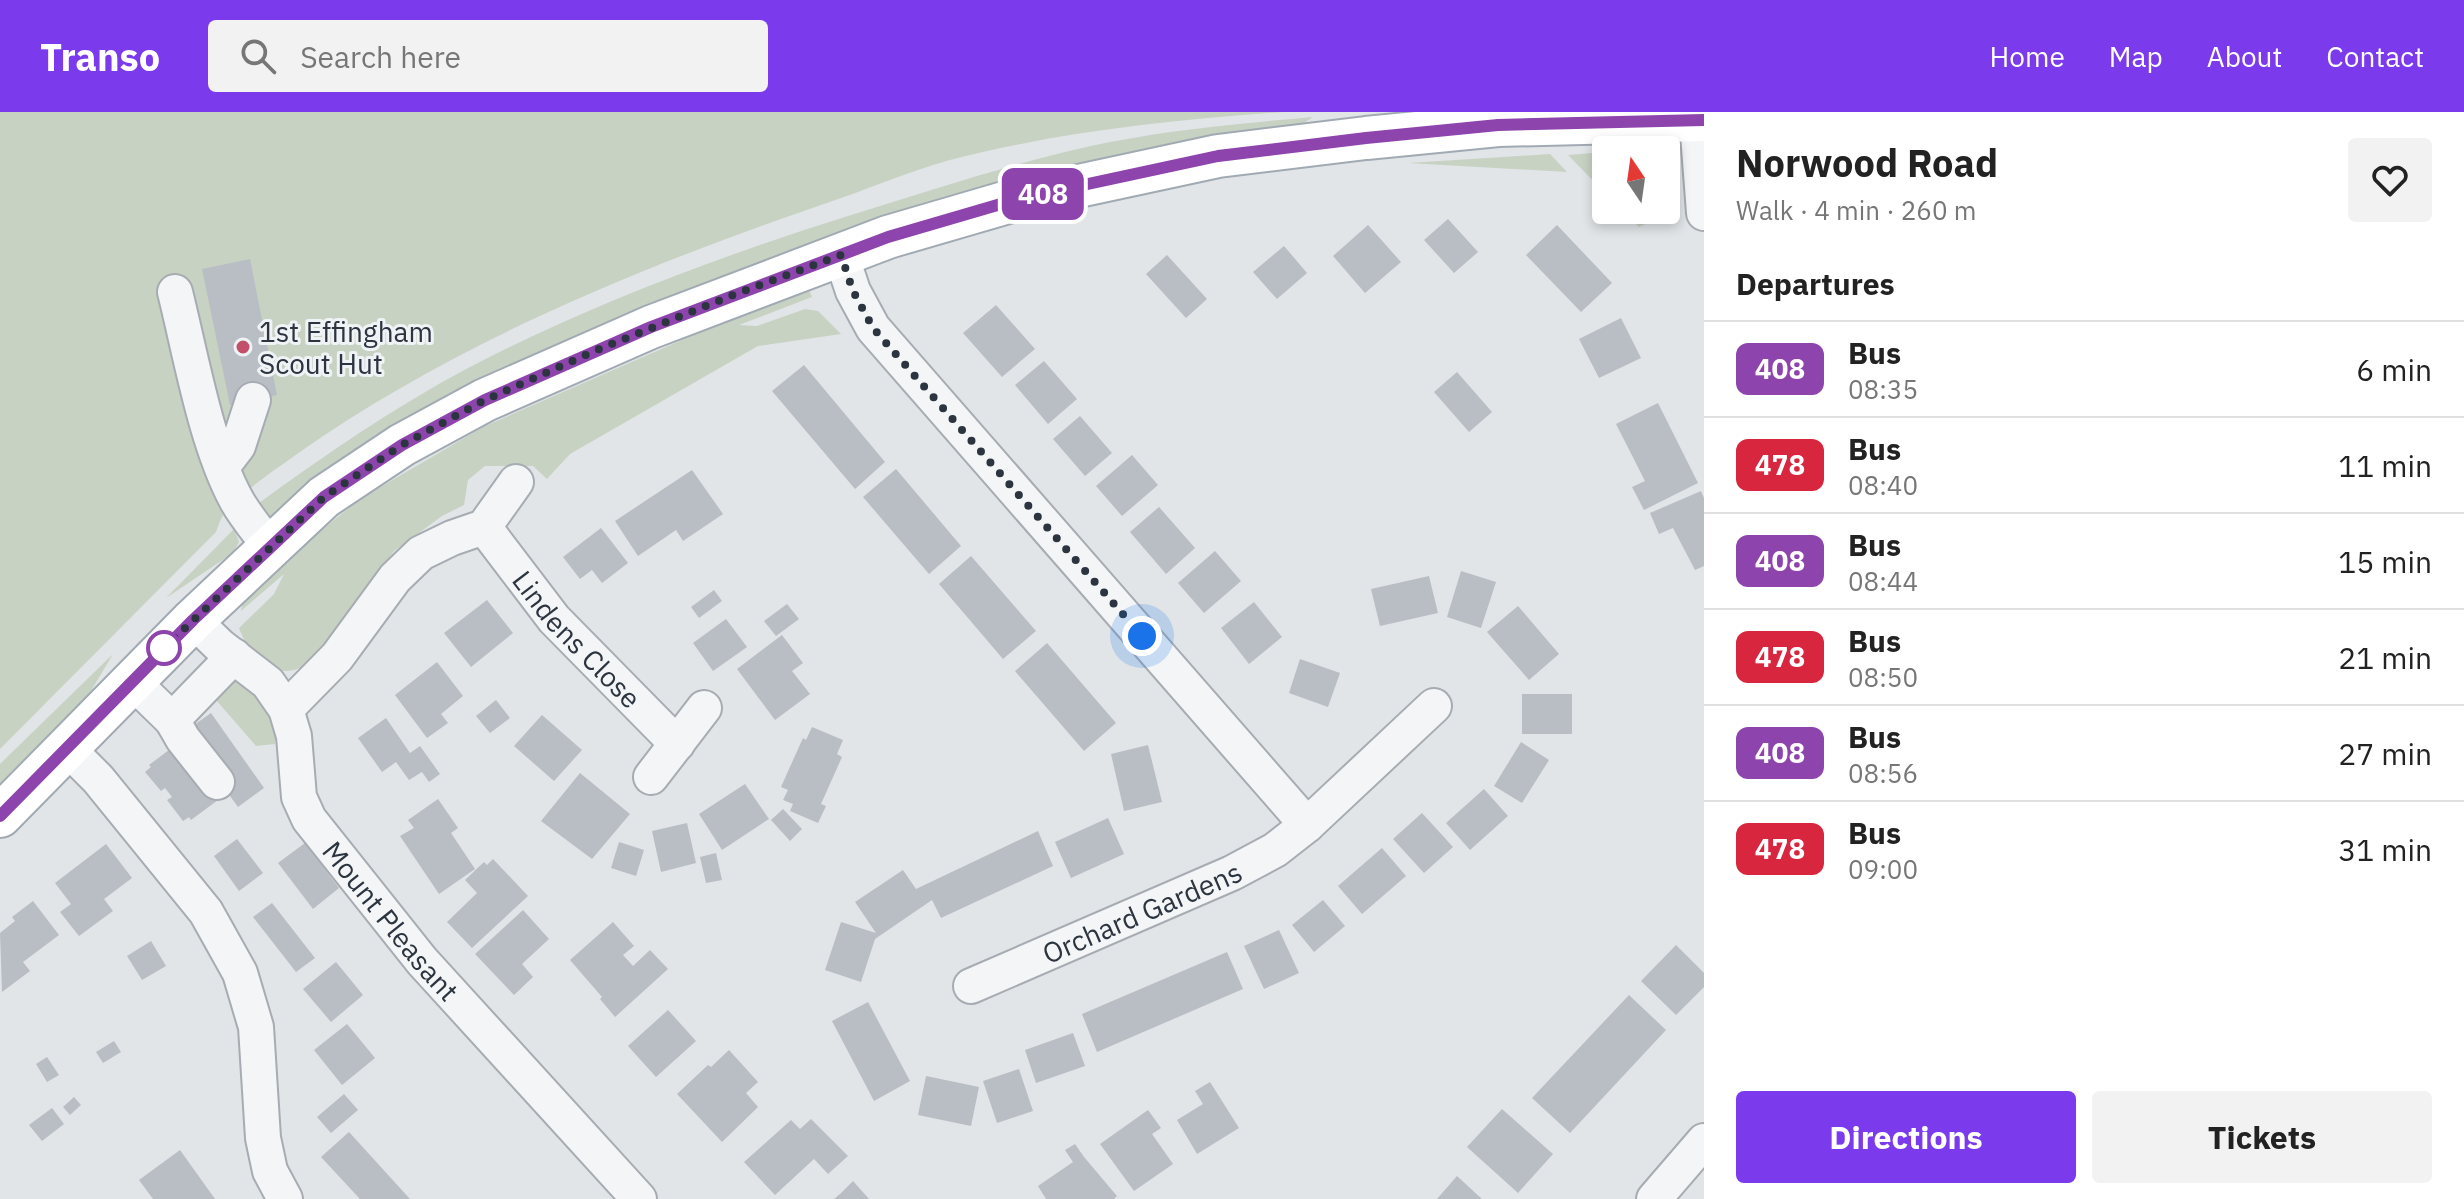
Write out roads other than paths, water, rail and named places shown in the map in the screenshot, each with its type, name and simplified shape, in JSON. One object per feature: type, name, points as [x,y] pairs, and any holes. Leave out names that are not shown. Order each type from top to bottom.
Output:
[{"type":"main road","points":[[0,816],[193,620],[324,497],[402,445],[485,400],[651,327],[888,237],[1018,199],[1363,125],[1701,120]]},
{"type":"street","points":[[1701,120],[1704,213]]},
{"type":"street","points":[[841,255],[853,291],[873,328],[1307,825]]},
{"type":"street","points":[[175,292],[222,467],[237,502],[270,547]]},
{"type":"street","points":[[222,467],[238,446],[253,400]]},
{"type":"street","points":[[286,709],[337,657],[395,578],[421,553],[484,527],[516,482]]},
{"type":"street","name":"Lindens Close","points":[[484,527],[554,619],[677,744]]},
{"type":"street","name":"Mount Pleasant","points":[[193,620],[220,646],[268,683],[286,709],[294,736],[299,797],[309,819],[422,961],[639,1199]]},
{"type":"street","points":[[172,720],[234,656]]},
{"type":"street","points":[[132,681],[172,720],[217,782]]},
{"type":"street","name":"Orchard Gardens","points":[[971,986],[1232,873],[1275,850],[1307,825],[1434,706]]},
{"type":"street","points":[[651,777],[704,708]]},
{"type":"street","points":[[67,748],[98,779],[206,912],[227,980],[256,1027],[248,1073],[270,1171],[285,1199]]},
{"type":"street","points":[[1654,1199],[1704,1141]]},
{"type":"place","name":"1st Effingham Scout Hut","points":[[243,347]]}]
